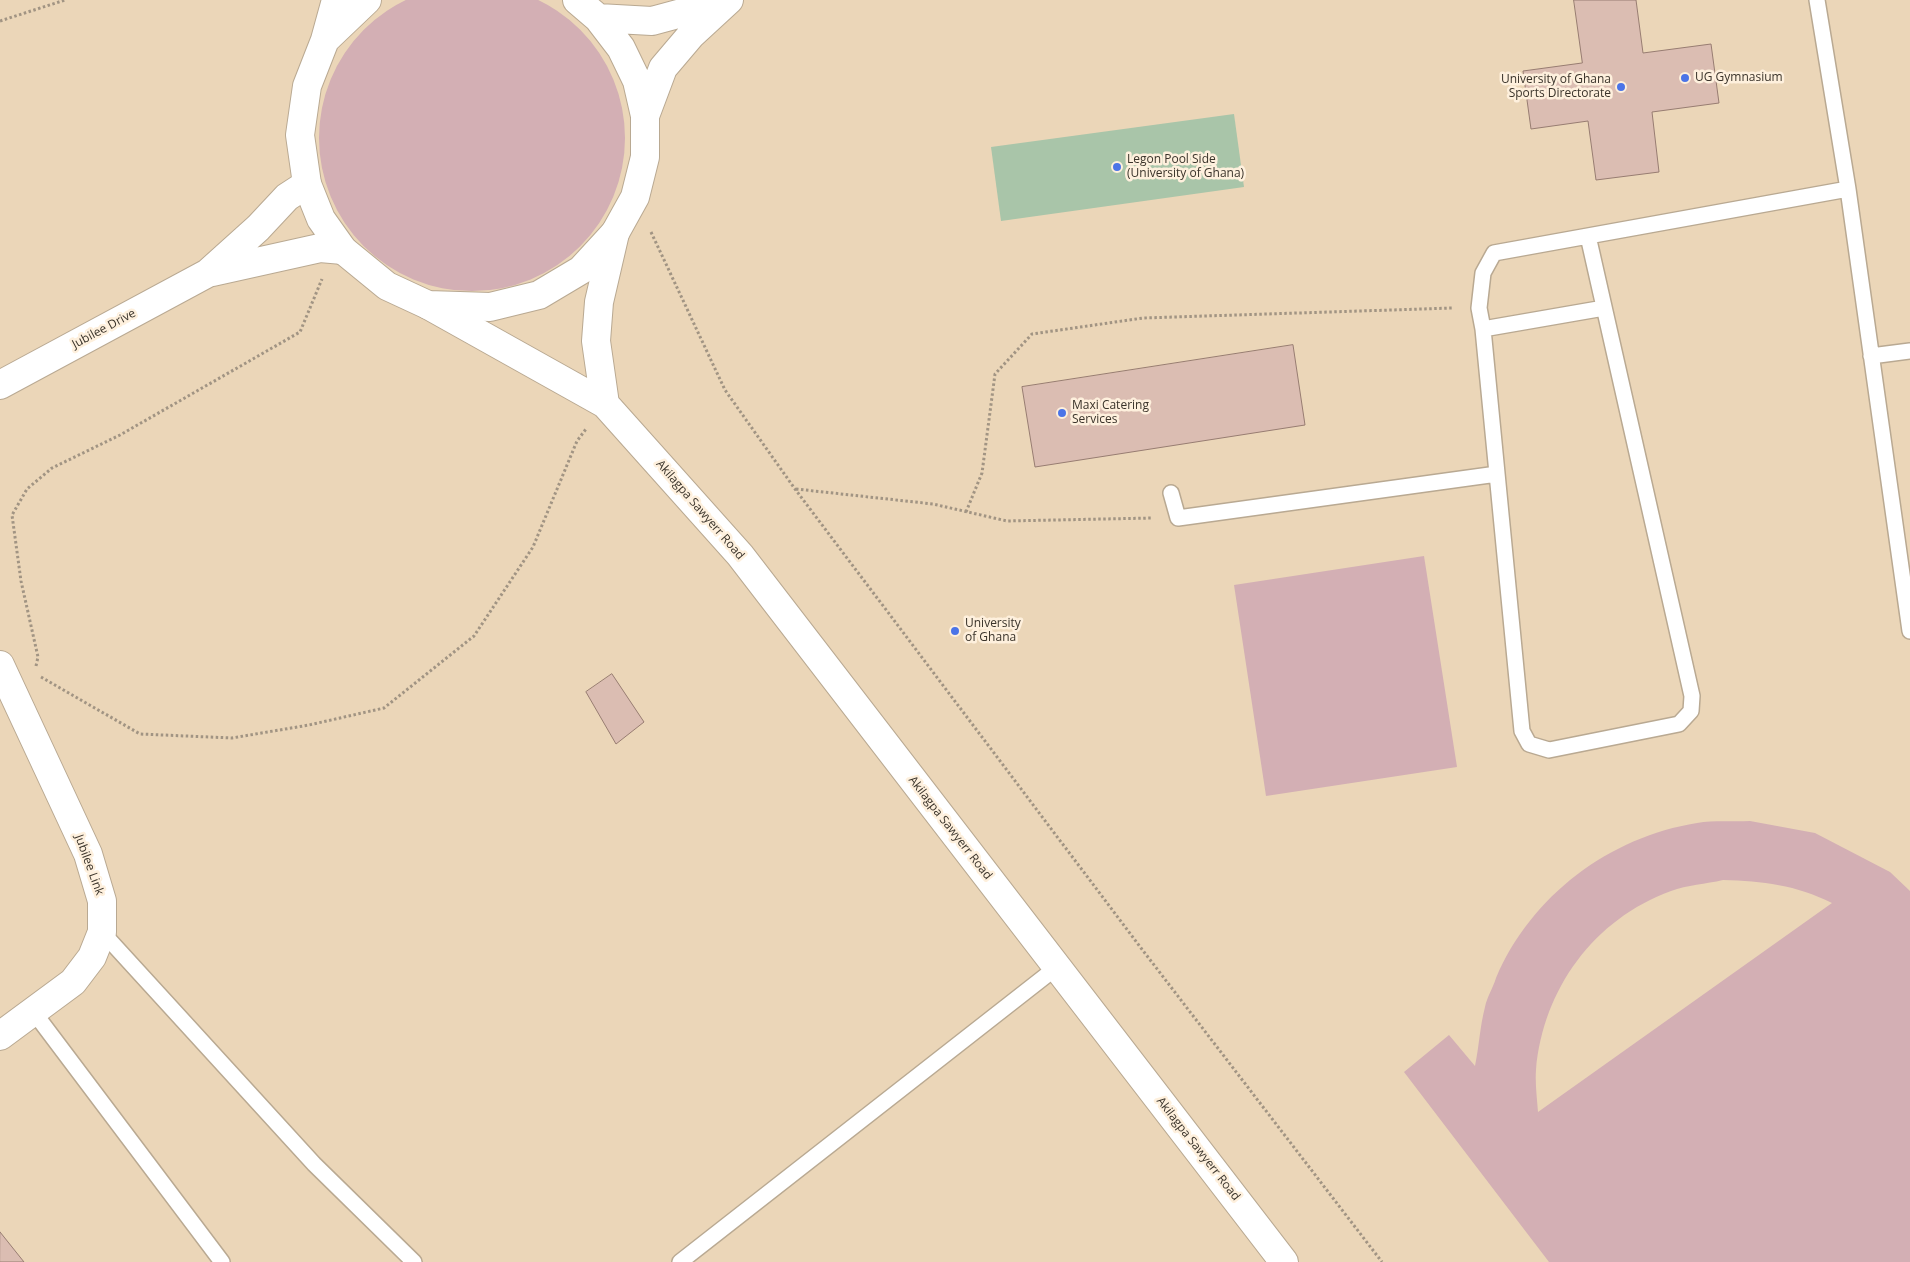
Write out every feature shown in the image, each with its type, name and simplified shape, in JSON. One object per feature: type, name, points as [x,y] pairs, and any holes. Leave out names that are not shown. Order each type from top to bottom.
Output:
[{"type":"street","points":[[325,40],[336,0]]},
{"type":"street","points":[[325,40],[367,0]]},
{"type":"street","points":[[428,305],[490,307],[539,295],[581,270],[615,233],[635,197],[645,157],[645,116],[637,81],[621,48],[598,18],[577,0]]},
{"type":"street","points":[[598,18],[652,20],[728,0]]},
{"type":"street","points":[[645,116],[663,68],[691,35],[728,0]]},
{"type":"street","name":"Akilagpa Sawyerr Road","points":[[325,40],[307,86],[300,135],[307,184],[321,219],[344,250],[387,286],[428,305],[605,404],[740,555],[1284,1262]]},
{"type":"street","name":"Jubilee Drive","points":[[0,385],[208,273],[258,228],[287,197],[307,184]]},
{"type":"street","points":[[605,404],[596,341],[599,302],[615,233]]},
{"type":"street","name":"Jubilee Drive","points":[[208,273],[320,248],[344,250]]},
{"type":"street","name":"Jubilee Link","points":[[0,665],[88,854],[102,902],[102,932],[92,957],[74,982],[0,1036]]},
{"type":"lane","points":[[1817,0],[1848,189],[1910,631]]},
{"type":"lane","points":[[1588,236],[1692,696],[1692,711],[1680,724],[1549,750],[1530,744],[1522,731],[1479,308],[1483,272],[1494,253],[1588,236],[1848,189]]},
{"type":"lane","points":[[1482,329],[1604,308]]},
{"type":"lane","points":[[1871,356],[1910,351]]},
{"type":"lane","points":[[1171,493],[1178,518],[1497,474]]},
{"type":"lane","points":[[102,932],[314,1164],[414,1262]]},
{"type":"lane","points":[[680,1262],[1057,967]]},
{"type":"lane","points":[[33,1012],[222,1262]]},
{"type":"path","points":[[0,21],[65,0]]},
{"type":"path","points":[[635,197],[725,390],[795,489],[1382,1262]]},
{"type":"path","points":[[344,250],[324,274],[300,332],[120,436],[52,468],[27,489],[12,515],[21,581],[38,658],[34,673],[140,734],[232,738],[309,726],[384,708],[474,636],[533,547],[577,441],[605,404]]},
{"type":"path","points":[[966,512],[982,473],[995,374],[1032,334],[1143,318],[1479,308]]},
{"type":"path","points":[[795,489],[933,504],[1007,521],[1178,518]]},
{"type":"shaded area","points":[[472,-15],[502,-12],[530,-3],[557,11],[580,30],[599,53],[613,80],[622,108],[625,138],[622,168],[613,196],[599,223],[580,246],[557,265],[530,279],[502,288],[472,291],[442,288],[414,279],[387,265],[364,246],[345,223],[331,196],[322,168],[319,138],[322,108],[331,80],[345,53],[364,30],[387,11],[414,-3],[442,-12]]},
{"type":"shaded area","name":"University of Ghana","points":[[0,0],[1910,0],[1910,1262],[0,1262]]},
{"type":"shaded area","name":"Legon Pool Side (University of Ghana)","points":[[1234,114],[1244,187],[1001,221],[991,147]]},
{"type":"shaded area","points":[[1424,556],[1457,767],[1266,796],[1234,585]]},
{"type":"shaded area","points":[[1750,821],[1815,833],[1890,872],[1910,891],[1910,1262],[1549,1262],[1404,1072],[1449,1035],[1475,1066],[1486,1003],[1511,948],[1530,921],[1552,897],[1577,875],[1604,857],[1633,842],[1665,830],[1703,822]],"holes":[[[1723,880],[1766,883],[1792,888],[1832,903],[1538,1112],[1536,1070],[1541,1040],[1549,1012],[1561,985],[1577,961],[1596,939],[1618,919],[1643,903],[1671,891]]]},
{"type":"building","name":"University of Ghana Sports Directorate","points":[[1574,0],[1636,0],[1643,53],[1711,44],[1719,103],[1652,112],[1659,172],[1596,180],[1588,121],[1531,129],[1523,71],[1582,63]]},
{"type":"building","points":[[1293,345],[1305,425],[1035,467],[1022,387]]},
{"type":"building","points":[[612,674],[644,722],[616,744],[586,692]]},
{"type":"building","points":[[0,1232],[24,1262],[0,1262]]},
{"type":"place","name":"UG Gymnasium","points":[[1685,78]]},
{"type":"place","name":"University of Ghana Sports Directorate","points":[[1621,87]]},
{"type":"place","name":"Legon Pool Side (University of Ghana)","points":[[1117,167]]},
{"type":"place","name":"Maxi Catering Services","points":[[1062,413]]},
{"type":"place","name":"University of Ghana","points":[[955,631]]}]
